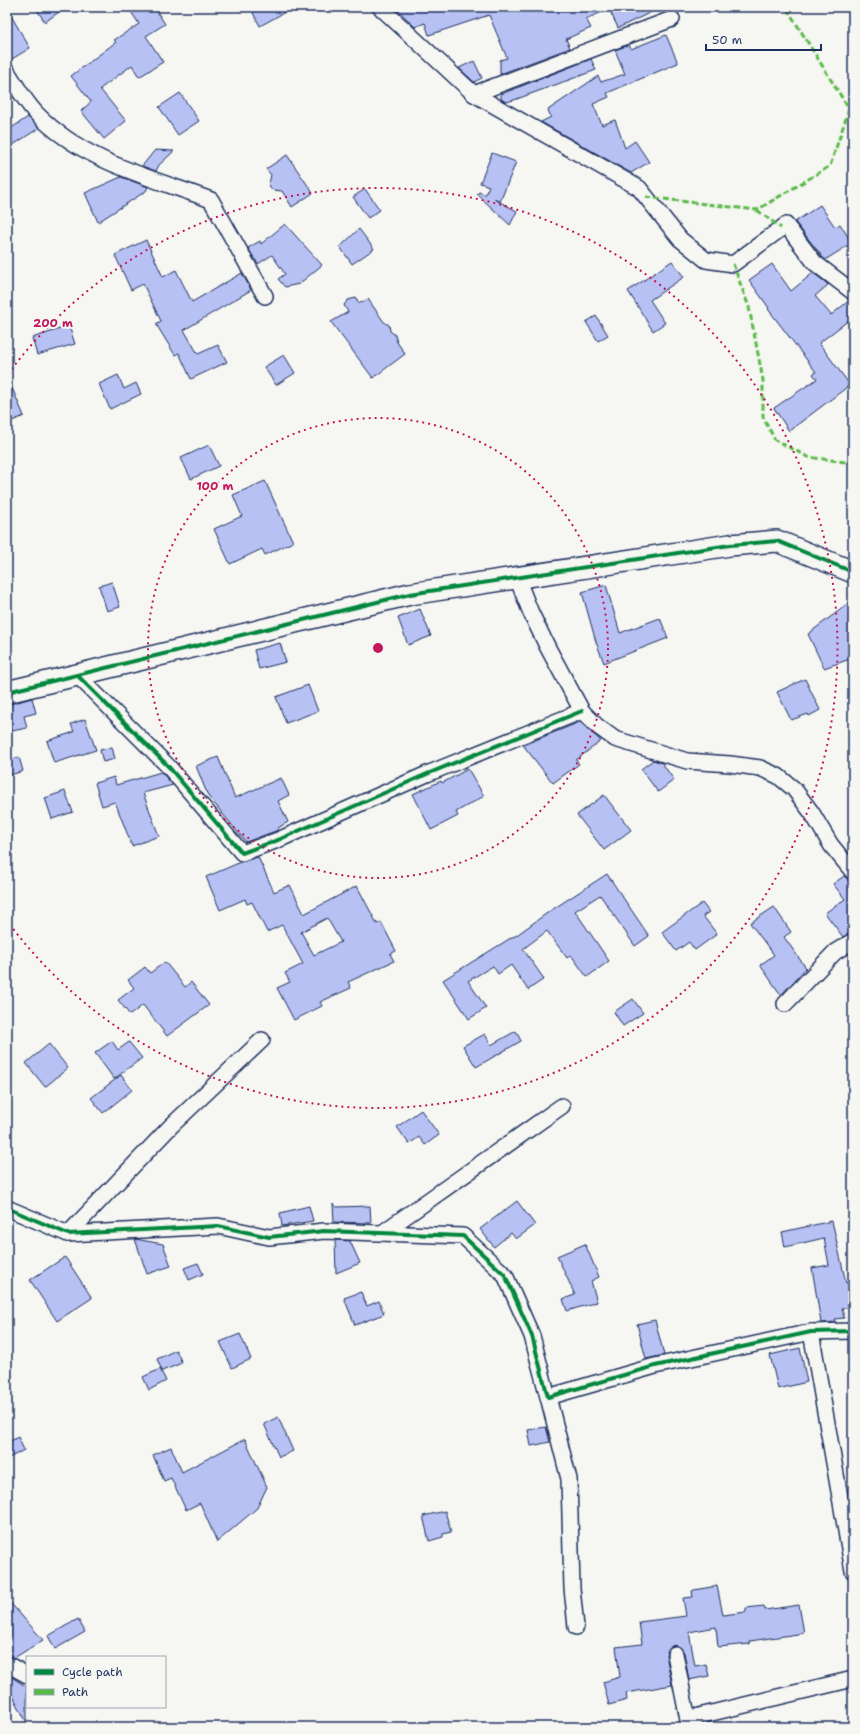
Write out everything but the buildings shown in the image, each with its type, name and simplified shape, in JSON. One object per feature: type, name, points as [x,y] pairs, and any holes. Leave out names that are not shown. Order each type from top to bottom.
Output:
[{"type":"street","points":[[382,7],[474,94],[639,188],[680,239],[706,260],[733,264],[786,225],[815,263],[853,292]]},
{"type":"street","points":[[474,94],[672,20]]},
{"type":"street","points":[[7,71],[36,113],[68,142],[120,169],[211,200],[265,296]]},
{"type":"street","points":[[7,692],[410,594],[730,545],[778,541],[853,572]]},
{"type":"street","points":[[517,578],[530,613],[582,711],[597,726],[615,740],[687,761],[760,768],[778,776],[794,789],[812,813],[831,845],[853,872]]},
{"type":"street","points":[[77,675],[168,766],[242,853],[278,840],[428,774],[582,711]]},
{"type":"street","points":[[785,1004],[835,952],[853,941]]},
{"type":"street","points":[[68,1234],[171,1126],[262,1040]]},
{"type":"street","points":[[382,1233],[562,1106]]},
{"type":"street","points":[[7,1208],[68,1234],[218,1226],[269,1237],[324,1231],[463,1236],[506,1275],[532,1336],[569,1479],[572,1588],[576,1627]]},
{"type":"street","points":[[548,1397],[655,1366],[812,1332],[853,1331]]},
{"type":"street","points":[[812,1332],[853,1571]]},
{"type":"street","points":[[675,1654],[688,1726]]},
{"type":"street","points":[[7,1664],[26,1674]]},
{"type":"street","points":[[688,1726],[699,1716],[853,1679]]},
{"type":"marked path","points":[[646,197],[757,210],[830,166],[849,109],[786,7]]},
{"type":"marked path","points":[[757,210],[781,228]]},
{"type":"marked path","points":[[733,264],[749,307],[763,380],[763,417],[775,440],[808,457],[853,463]]},
{"type":"cycle path","points":[[7,692],[410,594],[730,545],[777,541],[853,572]]},
{"type":"cycle path","points":[[77,675],[168,766],[242,853],[278,840],[427,774],[582,711]]},
{"type":"cycle path","points":[[7,1208],[68,1234],[218,1226],[269,1237],[324,1231],[463,1236],[505,1275],[532,1336],[548,1397],[655,1366],[811,1332],[853,1331]]}]
